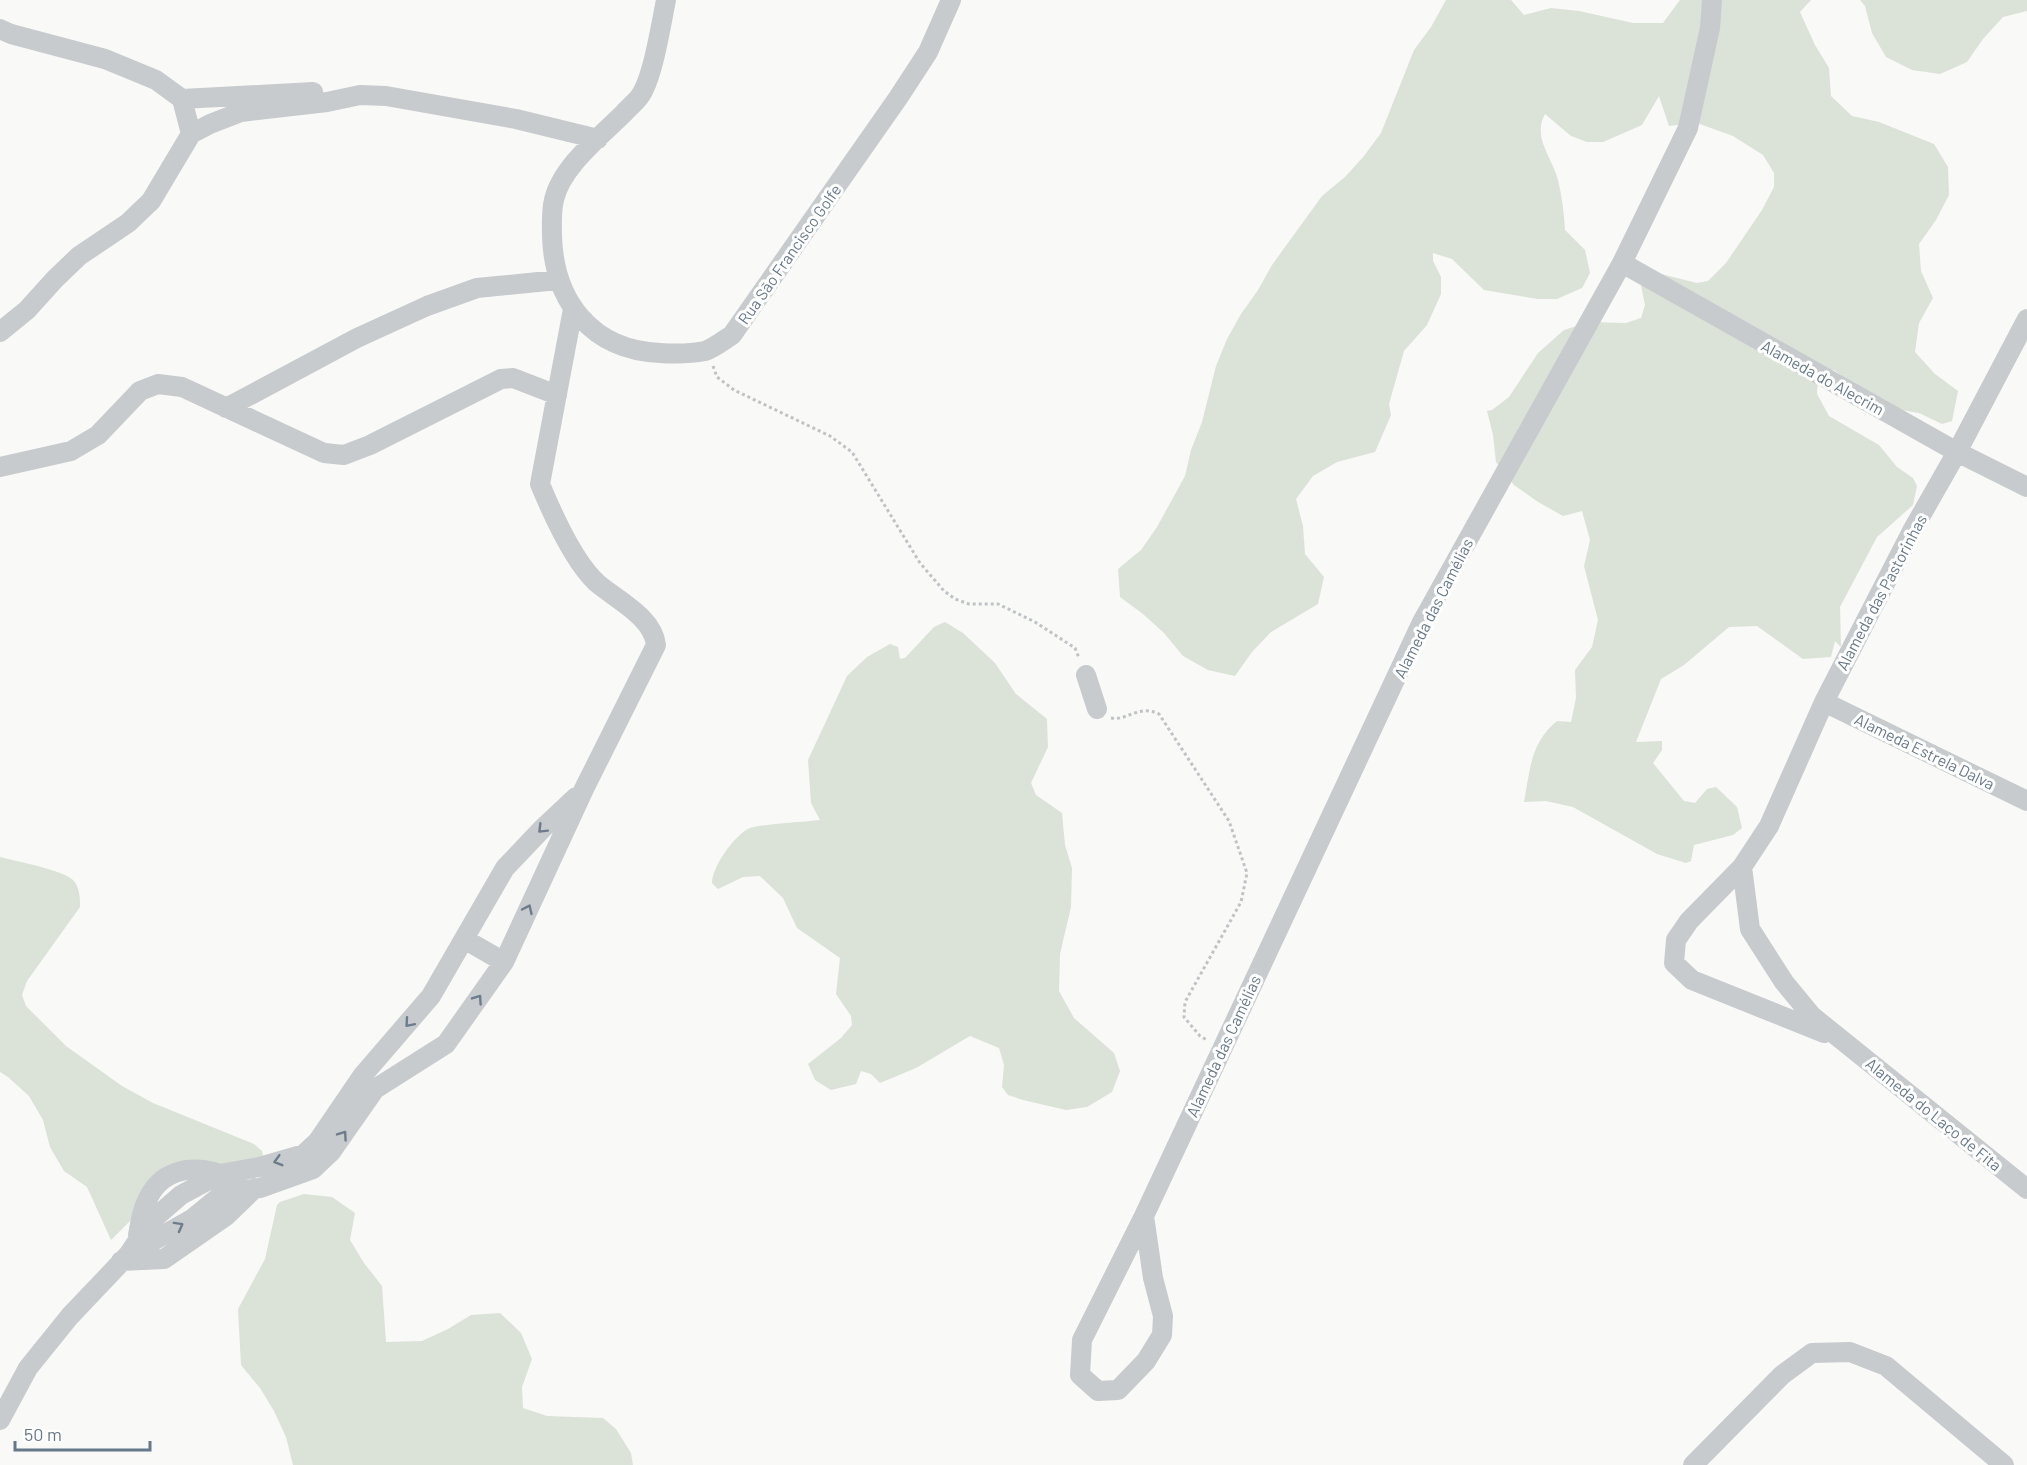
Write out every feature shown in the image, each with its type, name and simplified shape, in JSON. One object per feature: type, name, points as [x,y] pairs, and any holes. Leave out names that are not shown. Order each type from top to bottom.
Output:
[{"type":"street","name":"Rua São Francisco Golfe","points":[[666,0],[648,81],[640,97],[564,176],[554,199],[552,221],[553,250],[558,280],[573,309],[590,327],[613,343],[644,352],[677,354],[707,350],[732,335],[898,98],[928,52],[951,0]]},
{"type":"street","name":"Alameda das Camélias","points":[[1144,1216],[1153,1278],[1163,1316],[1162,1335],[1146,1361],[1118,1390],[1098,1391],[1080,1376],[1082,1340],[1144,1216],[1422,622],[1622,263],[1688,128],[1710,28],[1712,0]]},
{"type":"street","points":[[0,29],[105,59],[156,80],[182,99],[332,91],[386,96],[516,119],[598,139]]},
{"type":"street","points":[[0,332],[27,310],[54,279],[79,256],[128,223],[152,201],[191,134],[241,112],[327,102],[360,95]]},
{"type":"street","points":[[182,99],[191,134]]},
{"type":"street","name":"Alameda do Alecrim","points":[[1622,263],[1957,452],[2027,487]]},
{"type":"street","points":[[222,405],[427,306],[477,288],[558,280]]},
{"type":"street","points":[[128,1253],[192,1219],[225,1192],[255,1188],[313,1169],[331,1152],[375,1089],[446,1044],[504,962],[584,789],[656,645],[655,636],[647,624],[596,582],[578,559],[540,484],[573,309]]},
{"type":"street","name":"Alameda das Pastorinhas","points":[[1674,963],[1676,940],[1689,921],[1742,867],[1769,826],[1824,702],[1912,531],[1957,452],[2027,319]]},
{"type":"street","points":[[0,467],[71,450],[98,435],[140,391],[158,384],[182,387],[324,453],[344,455],[370,445],[501,379],[513,378],[557,395]]},
{"type":"street","points":[[1086,675],[1097,709]]},
{"type":"street","name":"Alameda Estrela Dalva","points":[[1824,702],[2027,801]]},
{"type":"street","points":[[0,1420],[28,1368],[70,1316],[128,1253],[151,1221],[181,1195],[220,1174],[259,1167],[304,1154],[318,1141],[363,1076],[431,996],[505,868],[584,789]]},
{"type":"street","name":"Alameda do Laço de Fita","points":[[1742,867],[1749,929],[1784,982],[1812,1016],[2027,1189]]},
{"type":"street","points":[[464,939],[504,962]]},
{"type":"street","name":"Alameda do Laço de Fita","points":[[1674,963],[1692,980],[1776,1012],[1840,1040]]},
{"type":"street","points":[[1693,1465],[1790,1369],[1812,1353],[1850,1352],[1886,1366],[1996,1463]]},
{"type":"path","points":[[707,350],[717,377],[724,384],[830,436],[852,452],[920,563],[944,591],[969,604],[998,604],[1035,622],[1075,648],[1086,675]]},
{"type":"path","points":[[1097,709],[1107,717],[1116,719],[1139,711],[1152,710],[1159,714],[1229,821],[1247,873],[1241,902],[1185,1002],[1184,1017],[1200,1036],[1221,1049]]},
{"type":"shaded area","points":[[1446,0],[1511,0],[1524,15],[1551,8],[1579,11],[1633,23],[1663,23],[1680,0],[1811,0],[1800,12],[1815,45],[1829,68],[1831,96],[1852,116],[1879,122],[1934,144],[1948,167],[1949,195],[1936,220],[1919,244],[1921,271],[1933,298],[1919,323],[1915,352],[1935,374],[1958,391],[1952,421],[1942,424],[1919,413],[1885,407],[1834,370],[1825,371],[1818,378],[1817,394],[1829,416],[1879,445],[1897,467],[1913,478],[1917,486],[1913,505],[1877,537],[1840,607],[1841,647],[1835,641],[1831,657],[1803,659],[1757,626],[1729,627],[1684,665],[1661,679],[1636,742],[1662,741],[1662,750],[1653,763],[1684,801],[1695,803],[1707,789],[1716,787],[1737,807],[1742,828],[1733,835],[1694,845],[1691,861],[1686,863],[1657,854],[1573,807],[1546,801],[1524,802],[1530,769],[1541,739],[1557,721],[1571,722],[1576,698],[1575,670],[1592,647],[1598,620],[1584,566],[1590,540],[1582,511],[1563,516],[1514,485],[1496,462],[1487,411],[1492,410],[1509,397],[1538,353],[1564,330],[1589,322],[1626,323],[1641,318],[1645,305],[1641,286],[1647,277],[1661,274],[1697,283],[1708,281],[1726,263],[1762,210],[1774,187],[1774,173],[1763,155],[1733,136],[1697,123],[1669,126],[1659,96],[1642,125],[1603,142],[1587,142],[1571,136],[1545,114],[1541,131],[1542,139],[1558,180],[1565,230],[1585,250],[1590,273],[1582,288],[1557,299],[1538,299],[1484,290],[1452,259],[1433,253],[1433,261],[1441,277],[1441,294],[1427,325],[1404,351],[1389,404],[1391,415],[1375,452],[1337,462],[1313,476],[1296,499],[1303,526],[1305,554],[1324,577],[1318,604],[1271,632],[1252,652],[1235,676],[1208,670],[1183,656],[1164,633],[1120,597],[1118,569],[1141,550],[1157,527],[1185,476],[1216,366],[1227,339],[1272,265],[1322,196],[1345,177],[1381,133],[1414,50],[1431,27]]},
{"type":"shaded area","points":[[1860,0],[2027,0],[2027,11],[2003,17],[1983,39],[1967,62],[1940,74],[1912,70],[1886,57],[1872,33],[1865,6]]},
{"type":"shaded area","points":[[945,622],[963,633],[995,663],[1016,694],[1047,719],[1048,747],[1031,783],[1036,795],[1062,813],[1065,845],[1072,868],[1071,907],[1060,954],[1059,991],[1074,1018],[1114,1053],[1120,1071],[1112,1092],[1087,1107],[1066,1110],[1008,1095],[1002,1087],[1004,1065],[999,1048],[970,1036],[916,1068],[880,1083],[871,1074],[861,1071],[856,1084],[831,1090],[815,1080],[808,1064],[841,1038],[852,1025],[851,1016],[836,994],[840,958],[797,928],[783,898],[760,876],[743,877],[718,889],[712,883],[716,869],[725,853],[736,838],[748,829],[771,824],[820,820],[811,803],[808,760],[847,676],[867,657],[890,644],[898,647],[900,659],[905,658],[934,627]]},
{"type":"shaded area","points":[[0,857],[68,876],[77,886],[79,893],[80,907],[27,981],[22,995],[26,1006],[66,1046],[122,1086],[153,1103],[254,1144],[262,1151],[264,1162],[192,1176],[160,1191],[111,1240],[87,1187],[64,1171],[50,1147],[43,1120],[29,1096],[0,1072]]},
{"type":"shaded area","points":[[304,1194],[332,1197],[355,1213],[350,1240],[382,1286],[386,1342],[422,1341],[471,1315],[500,1313],[521,1333],[532,1359],[522,1387],[523,1408],[547,1416],[603,1418],[616,1429],[631,1453],[633,1465],[293,1465],[286,1437],[274,1411],[260,1388],[241,1365],[238,1309],[265,1259],[277,1205]]}]
